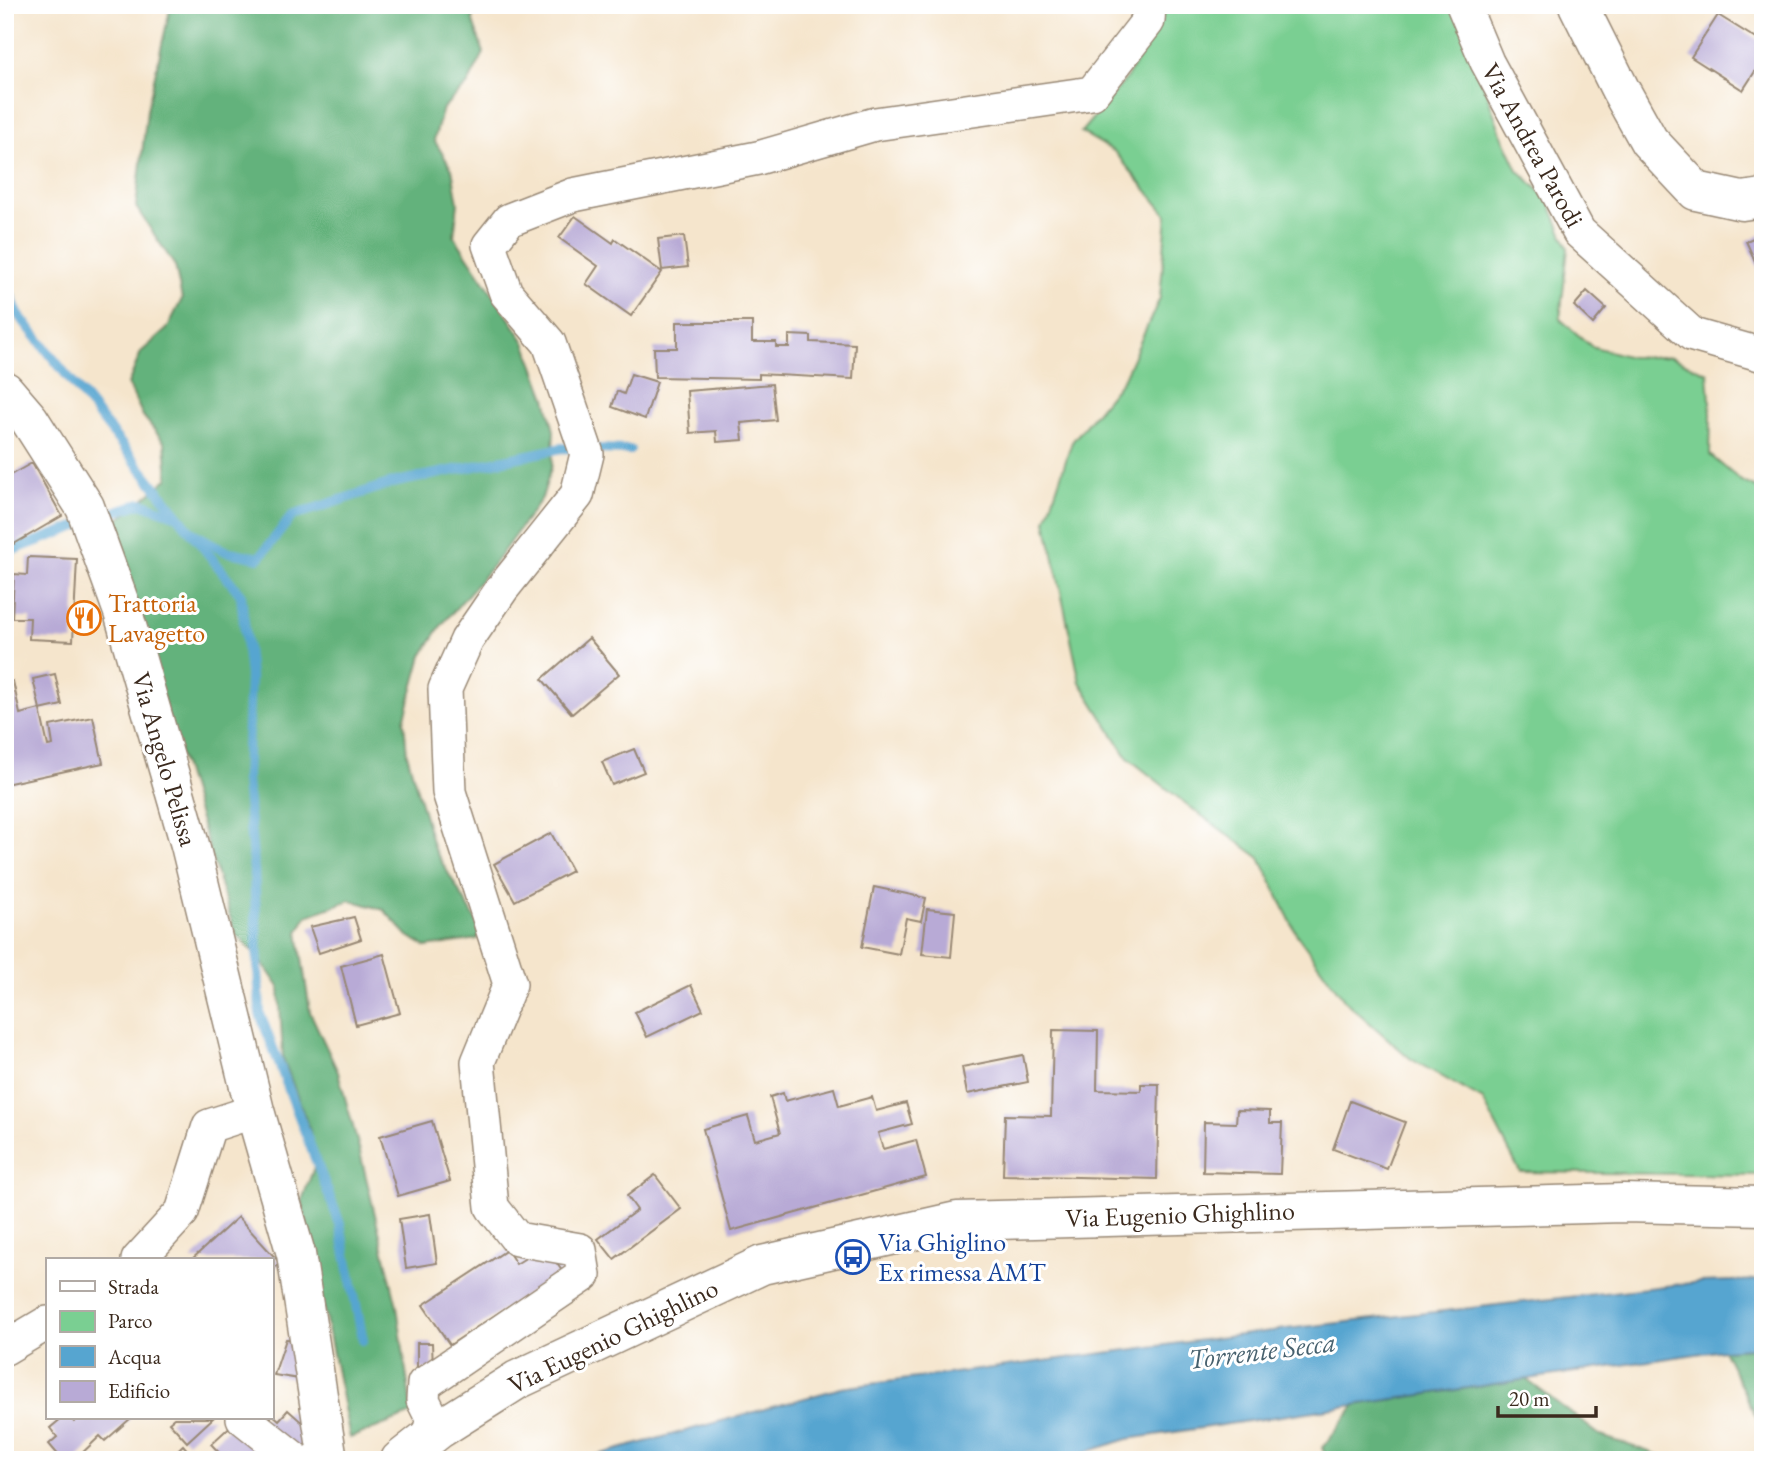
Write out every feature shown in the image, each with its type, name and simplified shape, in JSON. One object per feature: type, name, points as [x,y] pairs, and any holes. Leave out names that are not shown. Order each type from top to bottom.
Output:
[{"type":"street","points":[[439,1430],[423,1400],[424,1384],[584,1275],[580,1250],[517,1239],[492,1207],[478,1062],[510,984],[449,792],[445,689],[467,640],[502,589],[577,495],[587,454],[549,343],[506,293],[489,245],[509,220],[573,195],[758,158],[875,124],[1092,93],[1148,21],[1149,5]]},
{"type":"street","name":"Via Andrea Parodi","points":[[1463,5],[1487,62],[1579,232],[1693,335],[1763,355]]},
{"type":"street","points":[[1578,5],[1649,141],[1696,191],[1742,201],[1763,198]]},
{"type":"street","name":"Via Angelo Pelissa","points":[[5,391],[29,419],[85,507],[123,612],[190,845],[255,1111],[296,1254],[328,1460]]},
{"type":"street","points":[[140,1258],[182,1212],[209,1126],[255,1111]]},
{"type":"street","name":"Via Eugenio Ghighlino","points":[[400,1460],[439,1430],[517,1380],[762,1265],[957,1221],[1623,1203],[1763,1206]]},
{"type":"street","points":[[5,1348],[46,1324]]},
{"type":"street","points":[[246,1420],[296,1460]]},
{"type":"green space","points":[[171,5],[473,5],[473,22],[484,53],[468,84],[443,108],[434,140],[452,169],[458,203],[454,236],[525,342],[546,398],[554,431],[552,465],[542,498],[494,564],[440,627],[422,656],[404,721],[407,754],[434,849],[478,923],[478,939],[426,947],[408,936],[384,910],[350,900],[307,916],[298,932],[310,1012],[338,1072],[397,1306],[412,1414],[350,1438],[302,1200],[314,1167],[310,1131],[283,1058],[279,987],[259,958],[235,933],[125,576],[117,521],[168,478],[165,443],[143,416],[128,384],[141,352],[167,329],[182,299],[175,266],[136,207],[147,110]]},
{"type":"green space","points":[[1167,5],[1455,5],[1501,133],[1518,170],[1548,199],[1568,248],[1560,319],[1591,346],[1630,357],[1671,357],[1708,373],[1710,455],[1741,481],[1763,491],[1763,1175],[1520,1172],[1483,1100],[1411,1059],[1346,1002],[1297,935],[1260,858],[1128,758],[1080,682],[1046,521],[1072,442],[1124,378],[1160,298],[1167,215],[1115,152],[1081,132],[1127,78]]},
{"type":"green space","points":[[1763,1347],[1763,1430],[1723,1350]]},
{"type":"green space","points":[[1523,1377],[1601,1436],[1659,1455],[1662,1460],[1327,1460],[1322,1448],[1359,1401]]},
{"type":"water","name":"Torrente Secca","points":[[1763,1280],[1763,1347],[1723,1350],[1128,1439],[1060,1460],[580,1460],[841,1388],[1286,1329],[1700,1282]]},
{"type":"building","points":[[1718,15],[1763,43],[1763,59],[1743,90],[1691,57]]},
{"type":"building","points":[[575,216],[613,243],[615,239],[662,272],[631,316],[586,284],[598,266],[559,238]]},
{"type":"building","points":[[1763,234],[1763,279],[1746,241]]},
{"type":"building","points":[[684,236],[688,267],[662,270],[658,239]]},
{"type":"building","points":[[1587,291],[1606,308],[1593,324],[1574,306]]},
{"type":"building","points":[[677,322],[752,322],[752,342],[776,342],[776,347],[789,347],[789,335],[811,336],[811,342],[855,344],[853,379],[759,374],[759,379],[655,377],[654,348],[677,348]]},
{"type":"building","points":[[631,374],[657,382],[645,419],[612,407],[617,391],[624,394]]},
{"type":"building","points":[[772,384],[776,420],[741,423],[743,440],[717,442],[716,431],[690,433],[687,391]]},
{"type":"building","points":[[32,463],[62,516],[14,544],[5,529],[5,478]]},
{"type":"building","points":[[28,557],[77,559],[73,641],[29,639],[30,618],[12,618],[14,574],[27,575]]},
{"type":"building","points":[[589,638],[619,674],[572,714],[542,679]]},
{"type":"building","points":[[55,674],[62,705],[40,710],[48,746],[53,745],[50,726],[93,717],[103,763],[5,784],[5,683],[13,681],[20,714],[40,709],[33,679]]},
{"type":"building","points":[[634,749],[644,772],[612,785],[602,762]]},
{"type":"building","points":[[551,833],[572,871],[515,901],[494,864]]},
{"type":"building","points":[[874,887],[926,898],[921,921],[906,918],[899,954],[862,947]]},
{"type":"building","points":[[927,909],[955,912],[951,957],[922,954]]},
{"type":"building","points":[[354,917],[361,939],[319,953],[310,927]]},
{"type":"building","points":[[384,954],[400,1013],[356,1025],[341,966]]},
{"type":"building","points":[[691,985],[703,1010],[647,1037],[635,1012]]},
{"type":"building","points":[[1053,1030],[1098,1031],[1097,1090],[1141,1091],[1141,1084],[1159,1084],[1157,1179],[1003,1175],[1005,1115],[1051,1116]]},
{"type":"building","points":[[1023,1055],[1028,1082],[967,1094],[962,1067]]},
{"type":"building","points":[[834,1088],[839,1106],[872,1097],[876,1111],[906,1103],[912,1124],[878,1133],[883,1149],[916,1140],[926,1177],[731,1231],[703,1129],[748,1116],[755,1140],[780,1133],[770,1097],[783,1093],[785,1101]]},
{"type":"building","points":[[1350,1101],[1405,1122],[1387,1169],[1333,1149]]},
{"type":"building","points":[[1237,1110],[1270,1111],[1270,1123],[1282,1123],[1280,1174],[1203,1172],[1204,1122],[1236,1123]]},
{"type":"building","points":[[432,1121],[450,1181],[398,1196],[380,1136]]},
{"type":"building","points":[[655,1175],[681,1209],[614,1259],[598,1239],[637,1210],[627,1196]]},
{"type":"building","points":[[430,1214],[437,1263],[406,1268],[399,1219]]},
{"type":"building","points":[[238,1217],[280,1263],[273,1269],[273,1258],[193,1258]]},
{"type":"building","points":[[545,1246],[562,1271],[450,1345],[423,1305],[507,1250],[516,1264]]},
{"type":"building","points":[[286,1339],[301,1340],[305,1380],[274,1375]]},
{"type":"building","points":[[417,1343],[432,1343],[433,1369],[417,1369]]},
{"type":"building","points":[[288,1410],[315,1434],[295,1457],[253,1420],[273,1420],[273,1415],[279,1420]]},
{"type":"building","points":[[60,1420],[129,1420],[105,1441],[100,1436],[75,1460],[57,1460],[60,1457],[49,1444],[57,1437],[50,1428]]},
{"type":"building","points":[[172,1420],[211,1420],[187,1442],[169,1422]]},
{"type":"building","points":[[237,1420],[281,1460],[226,1460],[211,1444]]},
{"type":"building","points":[[183,1445],[196,1460],[167,1460]]},
{"type":"waterway","points":[[5,282],[18,314],[241,595],[250,676],[246,780],[254,871],[260,1014],[340,1224],[363,1340]]},
{"type":"waterway","points":[[193,533],[225,551],[259,558],[292,516],[392,483],[562,448],[630,450]]},
{"type":"waterway","points":[[97,518],[141,503],[175,515]]},
{"type":"waterway","points":[[5,553],[83,524]]},
{"type":"place","name":"Trattoria Lavagetto","points":[[84,618]]},
{"type":"place","name":"Via Ghiglino Ex rimessa AMT","points":[[853,1257]]}]
